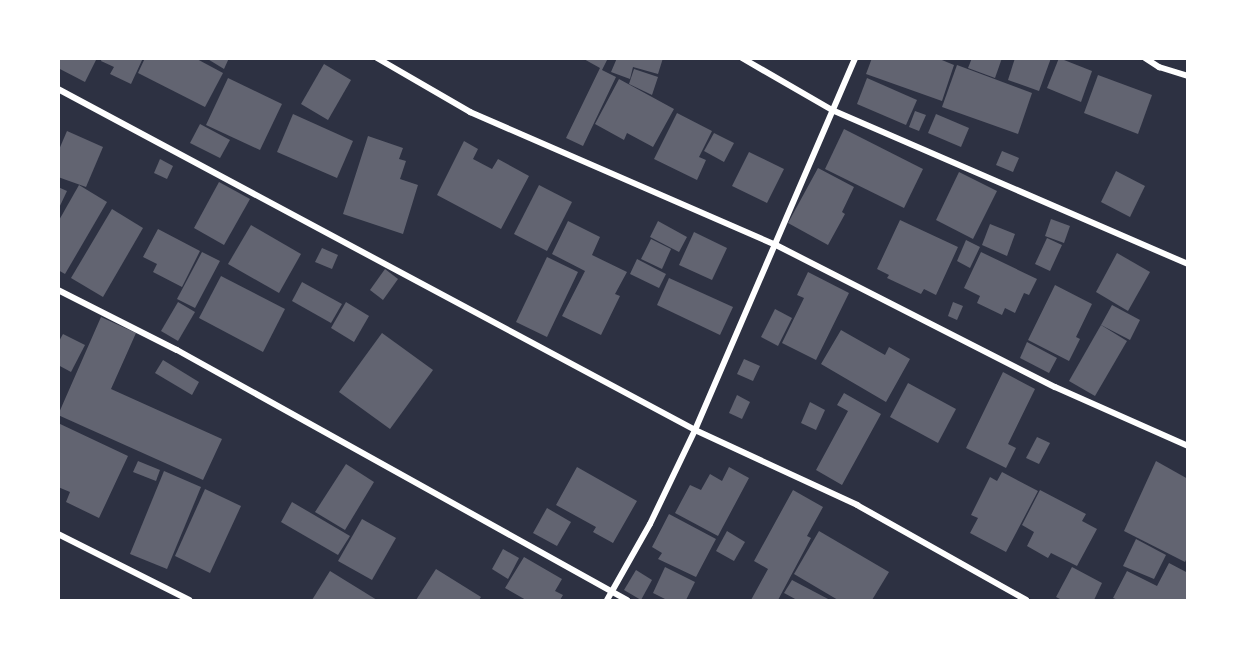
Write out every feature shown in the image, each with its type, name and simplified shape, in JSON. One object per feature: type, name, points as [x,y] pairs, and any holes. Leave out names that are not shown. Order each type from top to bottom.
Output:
[{"type":"street","points":[[377,58],[470,112],[774,244],[1055,387],[1188,446]]},
{"type":"street","points":[[742,58],[832,110],[1188,264]]},
{"type":"street","points":[[607,600],[650,524],[695,430],[759,287],[774,244],[855,58]]},
{"type":"street","points":[[1145,58],[1159,67],[1188,76]]},
{"type":"street","points":[[58,89],[695,430],[857,506],[1026,600]]},
{"type":"street","points":[[58,290],[177,350],[627,600]]},
{"type":"street","points":[[58,534],[189,600]]},
{"type":"building","points":[[58,58],[97,58],[85,82],[58,68]]},
{"type":"building","points":[[102,58],[143,58],[131,84],[110,74],[114,67],[101,61]]},
{"type":"building","points":[[145,58],[195,58],[223,73],[205,107],[138,73]]},
{"type":"building","points":[[206,58],[229,58],[224,69]]},
{"type":"building","points":[[582,58],[608,58],[602,70],[616,77],[583,146],[566,138],[600,68]]},
{"type":"building","points":[[617,58],[663,58],[658,74],[633,67],[630,79],[611,72]]},
{"type":"building","points":[[872,58],[937,58],[954,65],[942,101],[866,74]]},
{"type":"building","points":[[972,58],[1002,58],[995,78],[968,68]]},
{"type":"building","points":[[1015,58],[1051,58],[1039,91],[1008,80]]},
{"type":"building","points":[[1059,58],[1092,71],[1081,102],[1047,88]]},
{"type":"building","points":[[324,64],[351,80],[328,120],[301,104]]},
{"type":"building","points":[[957,65],[1032,93],[1018,134],[942,107]]},
{"type":"building","points":[[634,69],[658,77],[652,95],[629,84]]},
{"type":"building","points":[[1098,75],[1152,95],[1138,134],[1084,113]]},
{"type":"building","points":[[228,78],[282,104],[260,150],[206,125]]},
{"type":"building","points":[[867,78],[917,100],[906,125],[857,104]]},
{"type":"building","points":[[619,79],[674,109],[653,147],[627,133],[624,140],[595,124]]},
{"type":"building","points":[[915,111],[926,115],[919,131],[909,127]]},
{"type":"building","points":[[677,113],[712,131],[699,157],[706,160],[697,180],[654,159]]},
{"type":"building","points":[[293,114],[353,141],[337,178],[277,152]]},
{"type":"building","points":[[936,114],[969,128],[961,147],[928,133]]},
{"type":"building","points":[[200,124],[230,140],[220,158],[190,143]]},
{"type":"building","points":[[844,129],[923,169],[904,208],[825,169]]},
{"type":"building","points":[[67,131],[103,147],[86,187],[58,177],[58,152]]},
{"type":"building","points":[[714,133],[734,143],[724,162],[704,151]]},
{"type":"building","points":[[368,136],[403,148],[399,159],[406,161],[400,179],[418,185],[403,234],[343,214]]},
{"type":"building","points":[[464,141],[478,149],[473,159],[492,169],[498,159],[529,176],[501,229],[437,195]]},
{"type":"building","points":[[1002,151],[1019,158],[1013,172],[996,165]]},
{"type":"building","points":[[749,152],[784,169],[767,203],[732,186]]},
{"type":"building","points":[[160,159],[173,166],[167,179],[154,173]]},
{"type":"building","points":[[818,168],[854,187],[842,212],[845,214],[828,245],[788,223]]},
{"type":"building","points":[[1116,171],[1145,186],[1130,217],[1101,202]]},
{"type":"building","points":[[959,172],[997,191],[973,239],[936,220]]},
{"type":"building","points":[[219,182],[250,199],[224,245],[194,228]]},
{"type":"building","points":[[79,185],[107,202],[65,274],[58,270],[58,222]]},
{"type":"building","points":[[539,185],[572,202],[547,251],[514,234]]},
{"type":"building","points":[[58,187],[67,191],[58,210]]},
{"type":"building","points":[[112,209],[143,228],[103,297],[71,278]]},
{"type":"building","points":[[1051,219],[1070,226],[1064,243],[1045,236]]},
{"type":"building","points":[[900,220],[958,247],[936,295],[924,289],[921,294],[887,278],[889,275],[877,269]]},
{"type":"building","points":[[568,221],[600,237],[592,255],[627,272],[615,294],[620,296],[601,335],[562,316],[585,271],[552,254]]},
{"type":"building","points":[[658,221],[687,237],[679,252],[650,237]]},
{"type":"building","points":[[990,224],[1015,234],[1007,256],[982,245]]},
{"type":"building","points":[[251,225],[301,254],[279,293],[228,264]]},
{"type":"building","points":[[158,229],[200,251],[182,287],[153,272],[157,264],[143,257]]},
{"type":"building","points":[[694,232],[727,248],[712,280],[679,265]]},
{"type":"building","points":[[1047,238],[1062,245],[1050,271],[1035,264]]},
{"type":"building","points":[[651,239],[671,249],[662,269],[641,259]]},
{"type":"building","points":[[966,240],[980,247],[970,268],[957,261]]},
{"type":"building","points":[[322,248],[338,255],[332,269],[315,262]]},
{"type":"building","points":[[202,252],[220,261],[195,308],[177,299]]},
{"type":"building","points":[[981,252],[1037,279],[1029,295],[1024,293],[1015,313],[1005,308],[1002,315],[977,303],[980,296],[964,288]]},
{"type":"building","points":[[1117,253],[1150,272],[1128,311],[1096,292]]},
{"type":"building","points":[[547,257],[578,272],[547,337],[516,322]]},
{"type":"building","points":[[637,259],[666,274],[659,288],[630,274]]},
{"type":"building","points":[[385,269],[398,279],[383,300],[370,290]]},
{"type":"building","points":[[808,272],[849,293],[816,360],[782,343],[804,298],[797,295]]},
{"type":"building","points":[[221,276],[285,309],[263,352],[199,318]]},
{"type":"building","points":[[669,278],[733,307],[720,335],[657,305]]},
{"type":"building","points":[[302,282],[342,304],[331,323],[292,301]]},
{"type":"building","points":[[1055,285],[1092,304],[1076,337],[1080,339],[1069,361],[1028,340]]},
{"type":"building","points":[[178,302],[195,312],[178,341],[161,331]]},
{"type":"building","points":[[346,302],[369,316],[354,342],[331,328]]},
{"type":"building","points":[[953,302],[963,306],[957,320],[948,316]]},
{"type":"building","points":[[1112,305],[1140,320],[1130,340],[1101,325]]},
{"type":"building","points":[[775,309],[792,318],[778,346],[761,337]]},
{"type":"building","points":[[101,317],[136,333],[111,389],[222,439],[203,480],[58,415]]},
{"type":"building","points":[[1101,325],[1127,341],[1095,396],[1069,381]]},
{"type":"building","points":[[841,330],[885,355],[889,347],[910,359],[886,402],[821,364]]},
{"type":"building","points":[[382,333],[433,370],[390,429],[339,392]]},
{"type":"building","points":[[63,334],[85,345],[71,372],[58,365],[58,343]]},
{"type":"building","points":[[1027,342],[1057,358],[1049,373],[1020,358]]},
{"type":"building","points":[[744,359],[760,366],[753,381],[737,374]]},
{"type":"building","points":[[163,360],[199,382],[192,395],[155,373]]},
{"type":"building","points":[[1003,372],[1035,389],[1008,444],[1016,448],[1006,468],[966,448]]},
{"type":"building","points":[[908,383],[956,409],[938,443],[890,417]]},
{"type":"building","points":[[844,393],[881,414],[842,485],[816,470],[848,411],[837,405]]},
{"type":"building","points":[[737,395],[750,402],[742,419],[729,413]]},
{"type":"building","points":[[810,402],[825,410],[816,430],[801,423]]},
{"type":"building","points":[[58,423],[128,456],[99,518],[66,502],[70,492],[58,487]]},
{"type":"building","points":[[1037,437],[1050,443],[1039,464],[1026,458]]},
{"type":"building","points":[[138,461],[160,470],[156,481],[133,472]]},
{"type":"building","points":[[1156,461],[1188,479],[1188,556],[1185,562],[1124,531]]},
{"type":"building","points":[[346,464],[374,482],[345,530],[315,512]]},
{"type":"building","points":[[577,467],[637,501],[613,543],[593,532],[596,527],[556,505]]},
{"type":"building","points":[[729,467],[749,478],[718,536],[675,513],[690,485],[701,490],[710,474],[722,481]]},
{"type":"building","points":[[164,471],[201,487],[167,569],[130,554]]},
{"type":"building","points":[[1002,472],[1038,491],[1006,552],[970,533],[978,518],[971,515],[990,477],[997,481]]},
{"type":"building","points":[[205,489],[241,506],[210,573],[175,556]]},
{"type":"building","points":[[793,490],[823,507],[807,536],[811,538],[778,600],[751,600],[768,569],[754,561]]},
{"type":"building","points":[[1040,490],[1086,514],[1082,521],[1097,529],[1077,566],[1051,553],[1048,558],[1027,546],[1034,532],[1022,525]]},
{"type":"building","points":[[292,502],[350,536],[338,555],[281,522]]},
{"type":"building","points":[[547,508],[571,522],[557,546],[533,533]]},
{"type":"building","points":[[669,514],[716,539],[696,577],[658,559],[662,553],[652,547]]},
{"type":"building","points":[[362,519],[396,538],[372,580],[338,561]]},
{"type":"building","points":[[727,531],[745,542],[734,561],[716,551]]},
{"type":"building","points":[[819,531],[889,572],[872,600],[838,600],[794,574]]},
{"type":"building","points":[[1136,539],[1166,555],[1154,579],[1123,566]]},
{"type":"building","points":[[503,549],[519,558],[508,579],[492,569]]},
{"type":"building","points":[[524,557],[562,579],[555,591],[563,595],[560,600],[526,600],[505,588]]},
{"type":"building","points":[[1169,563],[1188,573],[1188,600],[1118,600],[1113,598],[1127,571],[1157,586]]},
{"type":"building","points":[[665,567],[695,582],[686,600],[667,600],[653,593]]},
{"type":"building","points":[[1072,567],[1102,583],[1094,600],[1062,600],[1056,597]]},
{"type":"building","points":[[436,569],[481,597],[479,600],[416,600]]},
{"type":"building","points":[[636,570],[652,580],[641,600],[624,590]]},
{"type":"building","points":[[330,571],[377,600],[312,600]]},
{"type":"building","points":[[792,580],[830,600],[797,600],[784,593]]}]
